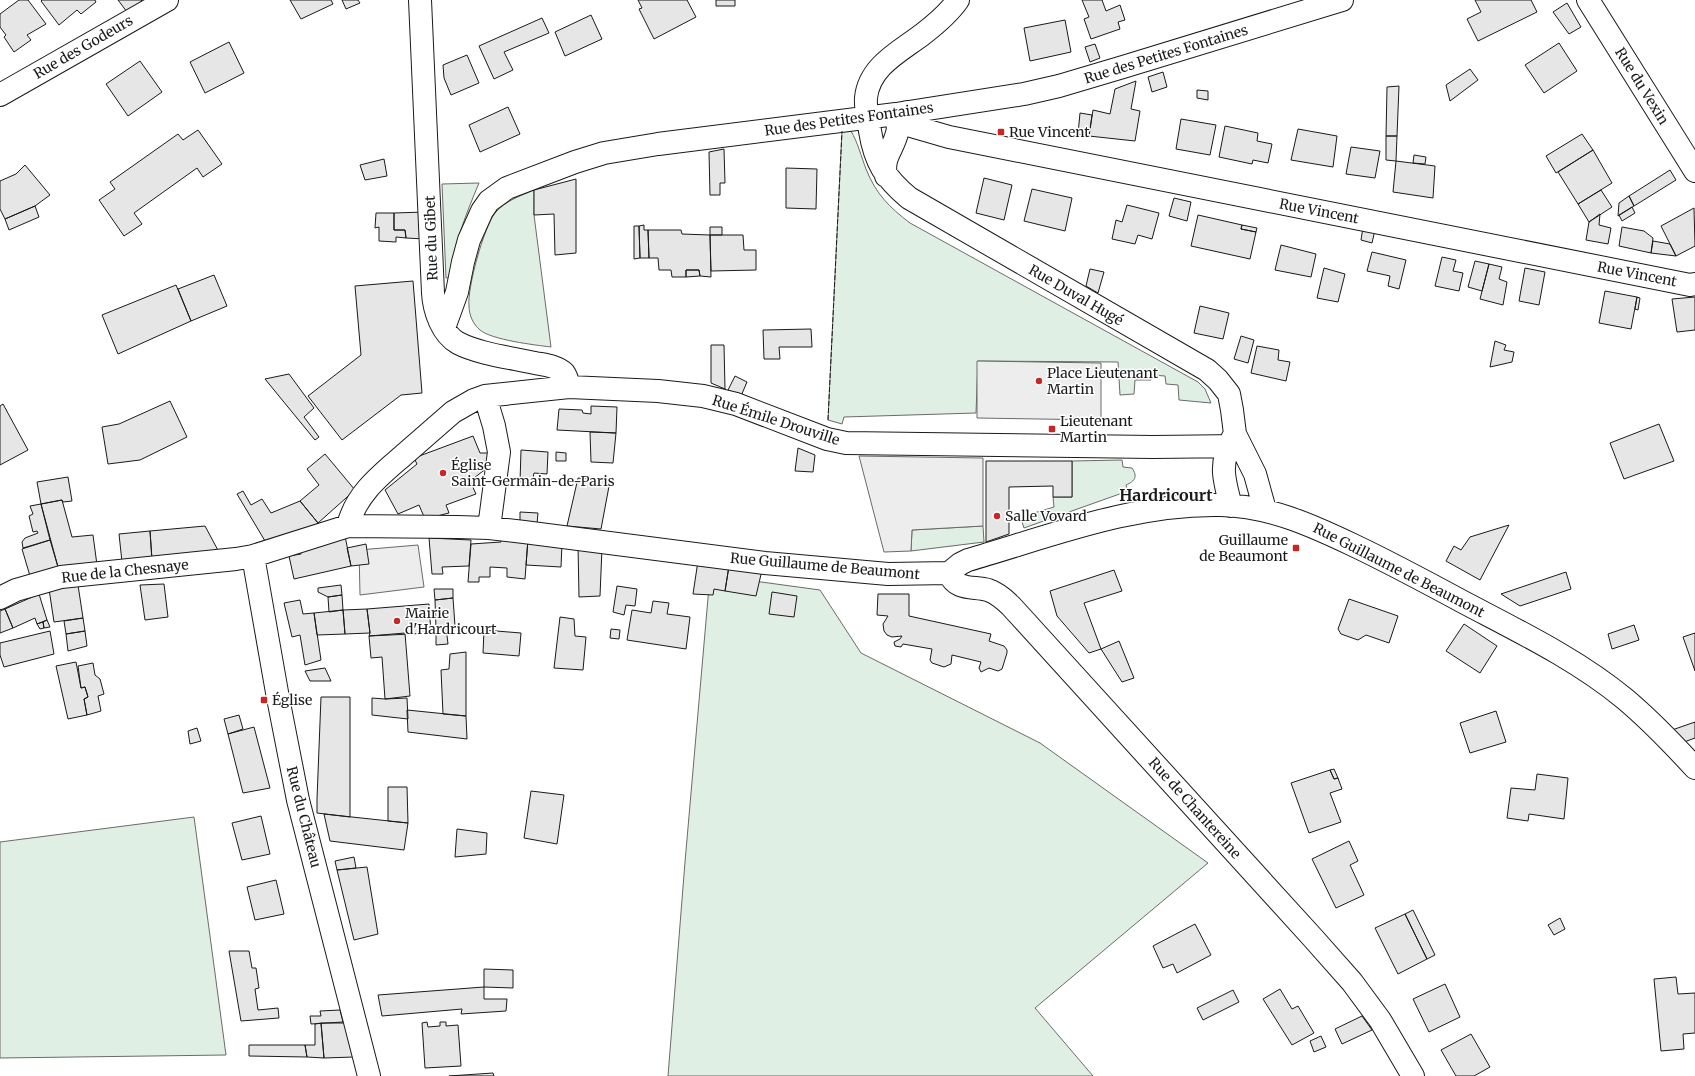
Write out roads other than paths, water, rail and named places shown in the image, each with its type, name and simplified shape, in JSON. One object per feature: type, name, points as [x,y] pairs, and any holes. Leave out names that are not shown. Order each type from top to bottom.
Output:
[{"type":"street","name":"Rue des Godeurs","points":[[0,95],[167,0]]},
{"type":"street","name":"Rue du Gibet","points":[[420,0],[433,293],[434,304],[438,317],[444,328],[458,343],[560,370],[565,374],[569,387]]},
{"type":"street","name":"Rue Duval Hugé","points":[[958,0],[938,21],[884,62],[875,73],[868,86],[866,97],[868,117],[876,155],[886,176],[909,198],[1207,370],[1218,380],[1228,394],[1232,410],[1235,442],[1255,474],[1265,510]]},
{"type":"street","name":"Rue des Petites Fontaines","points":[[444,328],[457,292],[469,240],[482,211],[489,201],[507,188],[604,153],[658,144],[901,113],[1024,94],[1059,86],[1342,0]]},
{"type":"street","name":"Rue du Vexin","points":[[1588,0],[1695,171]]},
{"type":"street","points":[[886,176],[885,162],[897,135],[901,113]]},
{"type":"street","name":"Rue Vincent","points":[[901,113],[911,126],[948,137],[1690,285],[1695,284]]},
{"type":"street","name":"Rue Émile Drouville","points":[[348,526],[351,515],[357,503],[377,478],[453,412],[474,400],[485,396],[569,387],[658,391],[703,396],[736,404],[827,439],[846,443],[1146,447],[1235,442]]},
{"type":"street","points":[[485,396],[496,433],[499,452],[489,528]]},
{"type":"street","name":"Rue Duval Hugé","points":[[1231,506],[1223,472],[1224,459],[1235,442]]},
{"type":"street","name":"Rue Guillaume de Beaumont","points":[[348,526],[489,528],[766,563],[888,574],[950,574],[960,564],[968,560],[1105,519],[1150,510],[1178,507],[1231,506],[1265,510],[1299,521],[1388,561],[1570,660],[1625,699],[1695,768]]},
{"type":"street","points":[[253,556],[348,526]]},
{"type":"street","name":"Rue de la Chesnaye","points":[[0,598],[16,590],[61,577],[228,560],[253,556]]},
{"type":"street","name":"Rue du Château","points":[[253,556],[298,800],[369,1076]]},
{"type":"street","name":"Rue de Chantereine","points":[[950,574],[957,584],[969,588],[988,590],[997,594],[1011,606],[1352,982],[1380,1020],[1413,1076]]},
{"type":"place","name":"Rue Vincent","points":[[1001,132]]},
{"type":"place","name":"Place Lieutenant Martin","points":[[1039,381]]},
{"type":"place","name":"Lieutenant Martin","points":[[1052,429]]},
{"type":"place","name":"Église Saint-Germain-de-Paris","points":[[443,473]]},
{"type":"place","name":"Salle Vovard","points":[[997,516]]},
{"type":"place","name":"Guillaume de Beaumont","points":[[1296,548]]},
{"type":"place","name":"Mairie d'Hardricourt","points":[[397,621]]},
{"type":"place","name":"Église","points":[[264,700]]},
{"type":"district","name":"Hardricourt","points":[[1166,495]]}]
